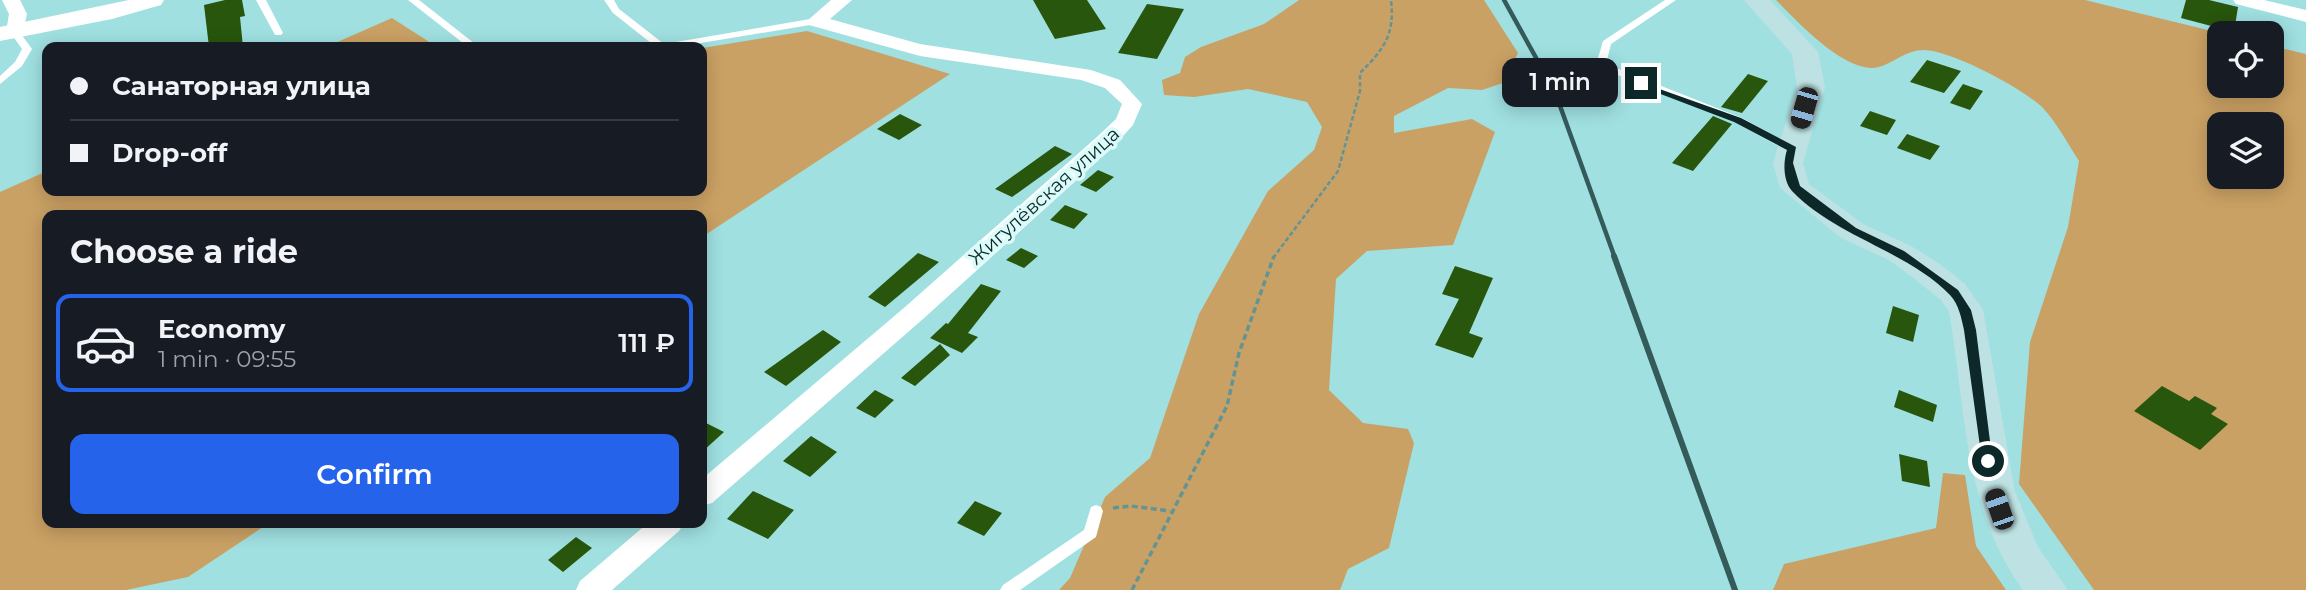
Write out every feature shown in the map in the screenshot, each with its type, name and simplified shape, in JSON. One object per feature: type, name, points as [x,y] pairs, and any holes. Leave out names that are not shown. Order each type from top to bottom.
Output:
[{"type":"main road","points":[[1756,0],[1805,52],[1811,87],[1788,163],[1795,188],[1852,231],[1900,253],[1928,272],[1954,292],[1966,310],[1992,488],[2007,530],[2047,590]]},
{"type":"street","points":[[8,33],[18,14],[11,0]]},
{"type":"street","points":[[8,33],[111,12],[153,0]]},
{"type":"street","points":[[816,21],[842,0]]},
{"type":"street","points":[[2242,0],[2306,16]]},
{"type":"street","name":"Жигулёвская улица","points":[[707,491],[914,313],[1107,141],[1126,121],[1132,104],[1124,92],[1107,81],[1064,71],[933,53],[854,34],[816,21]]},
{"type":"street","points":[[591,590],[663,528]]},
{"type":"lane","points":[[261,0],[278,33]]},
{"type":"lane","points":[[413,0],[468,42]]},
{"type":"lane","points":[[609,0],[615,11],[655,42]]},
{"type":"lane","points":[[1671,0],[1606,43],[1601,65],[1738,120],[1792,149]]},
{"type":"lane","points":[[692,42],[816,21]]},
{"type":"lane","points":[[0,81],[19,64],[27,49],[8,33]]},
{"type":"lane","points":[[1008,590],[1091,533],[1096,511]]},
{"type":"path","points":[[1132,590],[1170,511],[1227,406],[1239,353],[1273,258],[1338,171],[1360,91],[1360,73],[1378,55],[1394,25],[1389,5],[1391,0]]},
{"type":"path","points":[[1096,511],[1130,506],[1170,511]]},
{"type":"shaded area","points":[[1299,0],[1484,0],[1518,53],[1503,83],[1482,90],[1448,88],[1394,116],[1394,133],[1472,119],[1495,132],[1453,245],[1367,251],[1336,279],[1329,390],[1363,423],[1408,429],[1414,443],[1389,548],[1348,569],[1340,590],[1059,590],[1070,578],[1105,497],[1150,458],[1199,314],[1268,191],[1314,150],[1322,127],[1307,102],[1248,89],[1194,97],[1164,95],[1162,80],[1180,73],[1185,57],[1201,47],[1264,24]]},
{"type":"shaded area","points":[[1776,0],[2085,0],[2207,30],[2207,98],[2284,98],[2284,49],[2306,54],[2306,590],[2094,590],[2019,484],[2030,342],[2068,227],[2079,161],[2043,108],[1986,72],[1952,57],[1924,50],[1909,53],[1877,68],[1857,65],[1832,51]]},
{"type":"shaded area","points":[[392,18],[429,42],[337,42]]},
{"type":"shaded area","points":[[807,31],[950,74],[707,234],[707,210],[42,210],[42,528],[262,528],[188,577],[126,590],[0,590],[0,192],[42,173],[42,196],[707,196],[707,47]]},
{"type":"shaded area","points":[[1943,473],[1965,475],[1976,546],[2006,590],[1773,590],[1784,564],[1936,528]]},
{"type":"building","points":[[225,0],[242,0],[245,16],[240,17],[242,42],[208,42],[204,5]]},
{"type":"building","points":[[1033,0],[1087,0],[1106,29],[1055,39]]},
{"type":"building","points":[[2186,0],[2209,0],[2238,7],[2236,21],[2207,21],[2207,25],[2181,18]]},
{"type":"building","points":[[1147,4],[1184,9],[1157,59],[1118,53]]},
{"type":"building","points":[[1927,60],[1961,71],[1944,93],[1910,82]]},
{"type":"building","points":[[1748,74],[1768,81],[1742,113],[1721,107]]},
{"type":"building","points":[[1963,84],[1983,91],[1970,110],[1950,103]]},
{"type":"building","points":[[1870,111],[1896,120],[1887,135],[1860,126]]},
{"type":"building","points":[[900,114],[922,125],[899,140],[877,129]]},
{"type":"building","points":[[1713,116],[1732,124],[1693,171],[1672,163]]},
{"type":"building","points":[[1907,134],[1940,146],[1930,160],[1897,148]]},
{"type":"building","points":[[1055,146],[1072,154],[1012,197],[995,189]]},
{"type":"building","points":[[1098,170],[1114,177],[1096,192],[1080,185]]},
{"type":"building","points":[[1065,205],[1088,214],[1074,229],[1050,220]]},
{"type":"building","points":[[1021,248],[1038,256],[1024,268],[1006,260]]},
{"type":"building","points":[[918,253],[939,262],[885,307],[868,297]]},
{"type":"building","points":[[1455,266],[1493,278],[1469,333],[1483,338],[1473,358],[1435,345],[1459,299],[1442,294]]},
{"type":"building","points":[[981,284],[1001,291],[968,333],[978,337],[962,353],[930,338],[948,324]]},
{"type":"building","points":[[1893,306],[1919,315],[1913,342],[1886,333]]},
{"type":"building","points":[[823,330],[841,342],[786,386],[764,372]]},
{"type":"building","points":[[940,344],[950,355],[915,386],[901,378]]},
{"type":"building","points":[[2162,386],[2189,401],[2195,396],[2217,408],[2211,414],[2228,424],[2200,450],[2134,411]]},
{"type":"building","points":[[875,390],[894,400],[875,418],[856,408]]},
{"type":"building","points":[[1899,390],[1937,405],[1933,422],[1894,407]]},
{"type":"building","points":[[707,424],[724,432],[707,447]]},
{"type":"building","points":[[811,436],[837,452],[810,477],[783,461]]},
{"type":"building","points":[[1899,454],[1927,461],[1930,487],[1902,481]]},
{"type":"building","points":[[753,491],[794,510],[768,539],[727,519]]},
{"type":"building","points":[[975,501],[1002,513],[984,536],[957,523]]},
{"type":"building","points":[[576,537],[592,548],[563,572],[548,560]]},
{"type":"railway","points":[[1504,0],[1555,92],[1615,258]]},
{"type":"railway","points":[[1614,256],[1735,590]]},
{"type":"route","points":[[1641,83],[1738,120],[1792,149],[1788,163],[1795,188],[1852,231],[1900,253],[1954,292],[1966,310],[1988,461]]}]
